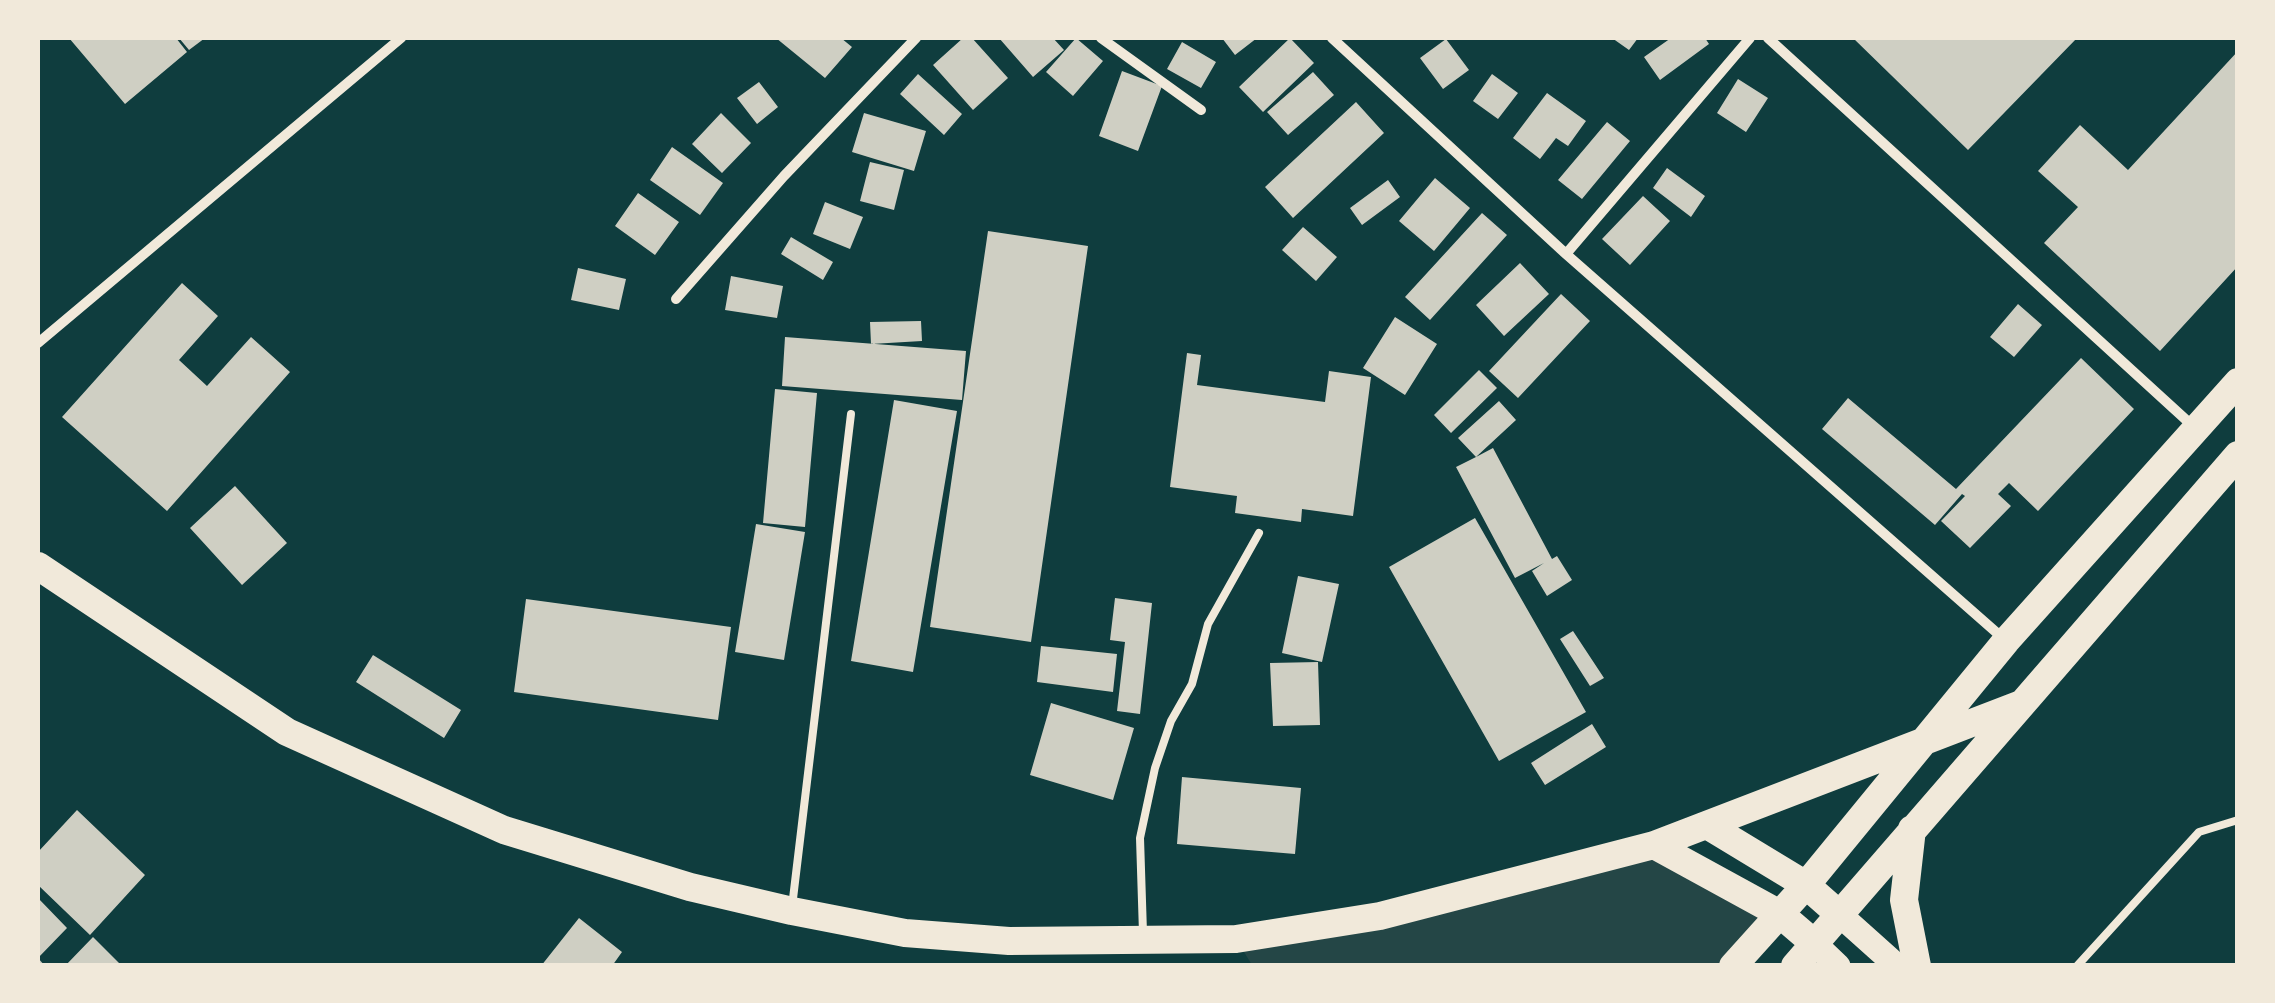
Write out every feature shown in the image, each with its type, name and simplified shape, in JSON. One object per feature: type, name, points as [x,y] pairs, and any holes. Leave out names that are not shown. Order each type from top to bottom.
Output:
[{"type":"highway","points":[[1733,966],[1806,885],[2006,641],[2238,382]]},
{"type":"highway","points":[[1794,966],[2238,455]]},
{"type":"highway","points":[[38,566],[171,659],[287,732],[398,786],[504,830],[690,887],[792,912],[905,934],[1010,942],[1236,939],[1380,916],[1654,845],[2021,704]]},
{"type":"highway","points":[[1708,825],[1806,885],[1840,915]]},
{"type":"highway","points":[[1912,828],[1904,900],[1916,966]]},
{"type":"highway","points":[[1654,845],[1780,914],[1815,944]]},
{"type":"main road","points":[[1840,915],[1897,966]]},
{"type":"main road","points":[[1815,944],[1838,966]]},
{"type":"street","points":[[38,343],[401,38]]},
{"type":"street","points":[[676,299],[784,176],[916,38]]},
{"type":"street","points":[[1101,38],[1201,110]]},
{"type":"street","points":[[1332,38],[1566,254],[2006,641]]},
{"type":"street","points":[[1566,254],[1750,38]]},
{"type":"street","points":[[1768,38],[2196,428]]},
{"type":"lane","points":[[792,912],[851,414]]},
{"type":"lane","points":[[1144,942],[1140,838],[1154,768],[1170,721],[1192,684],[1208,624],[1259,532]]},
{"type":"lane","points":[[2077,966],[2199,832],[2238,820]]},
{"type":"shaded area","points":[[1654,845],[1780,914],[1733,966],[1252,965],[1236,939]]},
{"type":"building","points":[[69,38],[176,38],[187,52],[125,104]]},
{"type":"building","points":[[179,38],[205,38],[189,50]]},
{"type":"building","points":[[776,38],[841,38],[852,47],[825,78]]},
{"type":"building","points":[[963,38],[972,38],[1008,78],[973,110],[933,65]]},
{"type":"building","points":[[999,38],[1053,38],[1064,50],[1033,77]]},
{"type":"building","points":[[1076,38],[1103,61],[1073,96],[1046,72]]},
{"type":"building","points":[[1222,38],[1257,38],[1235,55]]},
{"type":"building","points":[[1290,38],[1314,63],[1263,112],[1239,87]]},
{"type":"building","points":[[1612,38],[1638,38],[1629,50]]},
{"type":"building","points":[[1671,38],[1705,38],[1709,44],[1660,80],[1644,57]]},
{"type":"building","points":[[1853,38],[2077,38],[1968,150]]},
{"type":"building","points":[[1446,39],[1469,70],[1443,89],[1420,58]]},
{"type":"building","points":[[1182,42],[1216,62],[1201,88],[1167,69]]},
{"type":"building","points":[[2238,51],[2238,266],[2160,351],[2044,243],[2078,207],[2038,171],[2080,125],[2128,170]]},
{"type":"building","points":[[1122,71],[1162,86],[1138,151],[1099,136]]},
{"type":"building","points":[[1313,72],[1334,95],[1288,135],[1267,112]]},
{"type":"building","points":[[918,74],[962,114],[944,135],[900,94]]},
{"type":"building","points":[[1492,74],[1518,93],[1498,119],[1473,101]]},
{"type":"building","points":[[1738,79],[1768,98],[1746,132],[1717,113]]},
{"type":"building","points":[[759,82],[778,107],[757,124],[737,98]]},
{"type":"building","points":[[1547,93],[1586,121],[1568,146],[1556,138],[1540,159],[1513,138]]},
{"type":"building","points":[[1356,102],[1384,133],[1293,218],[1265,187]]},
{"type":"building","points":[[721,113],[751,143],[722,173],[692,144]]},
{"type":"building","points":[[864,113],[926,131],[914,171],[852,152]]},
{"type":"building","points":[[1607,122],[1630,141],[1582,199],[1558,180]]},
{"type":"building","points":[[672,147],[723,183],[700,215],[650,180]]},
{"type":"building","points":[[870,162],[904,170],[894,210],[860,201]]},
{"type":"building","points":[[1667,168],[1705,196],[1691,217],[1653,188]]},
{"type":"building","points":[[1435,178],[1470,208],[1434,251],[1399,221]]},
{"type":"building","points":[[1388,180],[1400,197],[1362,225],[1350,208]]},
{"type":"building","points":[[638,193],[679,222],[655,255],[615,226]]},
{"type":"building","points":[[1643,196],[1670,221],[1630,265],[1602,239]]},
{"type":"building","points":[[825,202],[863,217],[850,249],[813,234]]},
{"type":"building","points":[[1482,213],[1507,235],[1430,320],[1405,297]]},
{"type":"building","points":[[1303,227],[1337,257],[1316,281],[1282,250]]},
{"type":"building","points":[[988,231],[1088,246],[1031,642],[930,627]]},
{"type":"building","points":[[791,237],[833,262],[823,280],[781,254]]},
{"type":"building","points":[[1520,263],[1549,294],[1504,336],[1476,305]]},
{"type":"building","points":[[578,268],[626,279],[619,310],[571,300]]},
{"type":"building","points":[[731,276],[783,286],[777,318],[725,310]]},
{"type":"building","points":[[182,283],[218,316],[179,360],[207,386],[251,337],[290,372],[167,511],[62,417]]},
{"type":"building","points":[[1561,294],[1590,321],[1518,398],[1489,371]]},
{"type":"building","points":[[2018,304],[2042,325],[2014,357],[1990,337]]},
{"type":"building","points":[[1395,317],[1437,344],[1405,395],[1363,368]]},
{"type":"building","points":[[921,321],[922,341],[871,344],[870,322]]},
{"type":"building","points":[[785,337],[966,351],[962,400],[782,386]]},
{"type":"building","points":[[1187,353],[1201,355],[1197,385],[1325,402],[1329,371],[1371,377],[1353,516],[1302,509],[1301,522],[1235,513],[1237,496],[1170,487]]},
{"type":"building","points":[[2081,358],[2134,409],[2038,511],[2009,483],[1998,494],[2011,506],[1970,548],[1941,521],[1965,496],[1962,494],[1935,525],[1822,429],[1848,398],[1956,489]]},
{"type":"building","points":[[1479,370],[1497,388],[1451,433],[1434,415]]},
{"type":"building","points":[[775,389],[817,393],[805,527],[763,523]]},
{"type":"building","points":[[894,400],[957,411],[913,672],[851,661]]},
{"type":"building","points":[[1499,401],[1516,420],[1476,457],[1458,438]]},
{"type":"building","points":[[1493,448],[1552,559],[1557,556],[1572,580],[1547,596],[1532,571],[1544,563],[1515,578],[1456,467]]},
{"type":"building","points":[[235,486],[287,543],[242,585],[190,528]]},
{"type":"building","points":[[1475,518],[1586,712],[1499,761],[1389,567]]},
{"type":"building","points":[[756,524],[805,532],[784,660],[735,652]]},
{"type":"building","points":[[1298,576],[1339,584],[1322,662],[1282,653]]},
{"type":"building","points":[[1115,598],[1152,603],[1140,714],[1117,711],[1125,642],[1110,640]]},
{"type":"building","points":[[526,599],[731,627],[718,720],[514,692]]},
{"type":"building","points":[[1573,631],[1604,678],[1590,686],[1560,639]]},
{"type":"building","points":[[1041,646],[1117,654],[1113,692],[1037,682]]},
{"type":"building","points":[[373,655],[461,710],[444,738],[356,682]]},
{"type":"building","points":[[1318,662],[1320,725],[1273,726],[1270,663]]},
{"type":"building","points":[[1051,703],[1134,728],[1113,800],[1030,775]]},
{"type":"building","points":[[1592,724],[1606,747],[1545,785],[1531,763]]},
{"type":"building","points":[[1182,777],[1301,788],[1295,854],[1177,844]]},
{"type":"building","points":[[77,810],[145,875],[90,935],[38,885],[38,852]]},
{"type":"building","points":[[38,898],[67,928],[38,958]]},
{"type":"building","points":[[579,918],[622,952],[612,966],[541,966]]},
{"type":"building","points":[[93,937],[122,966],[65,966]]}]
